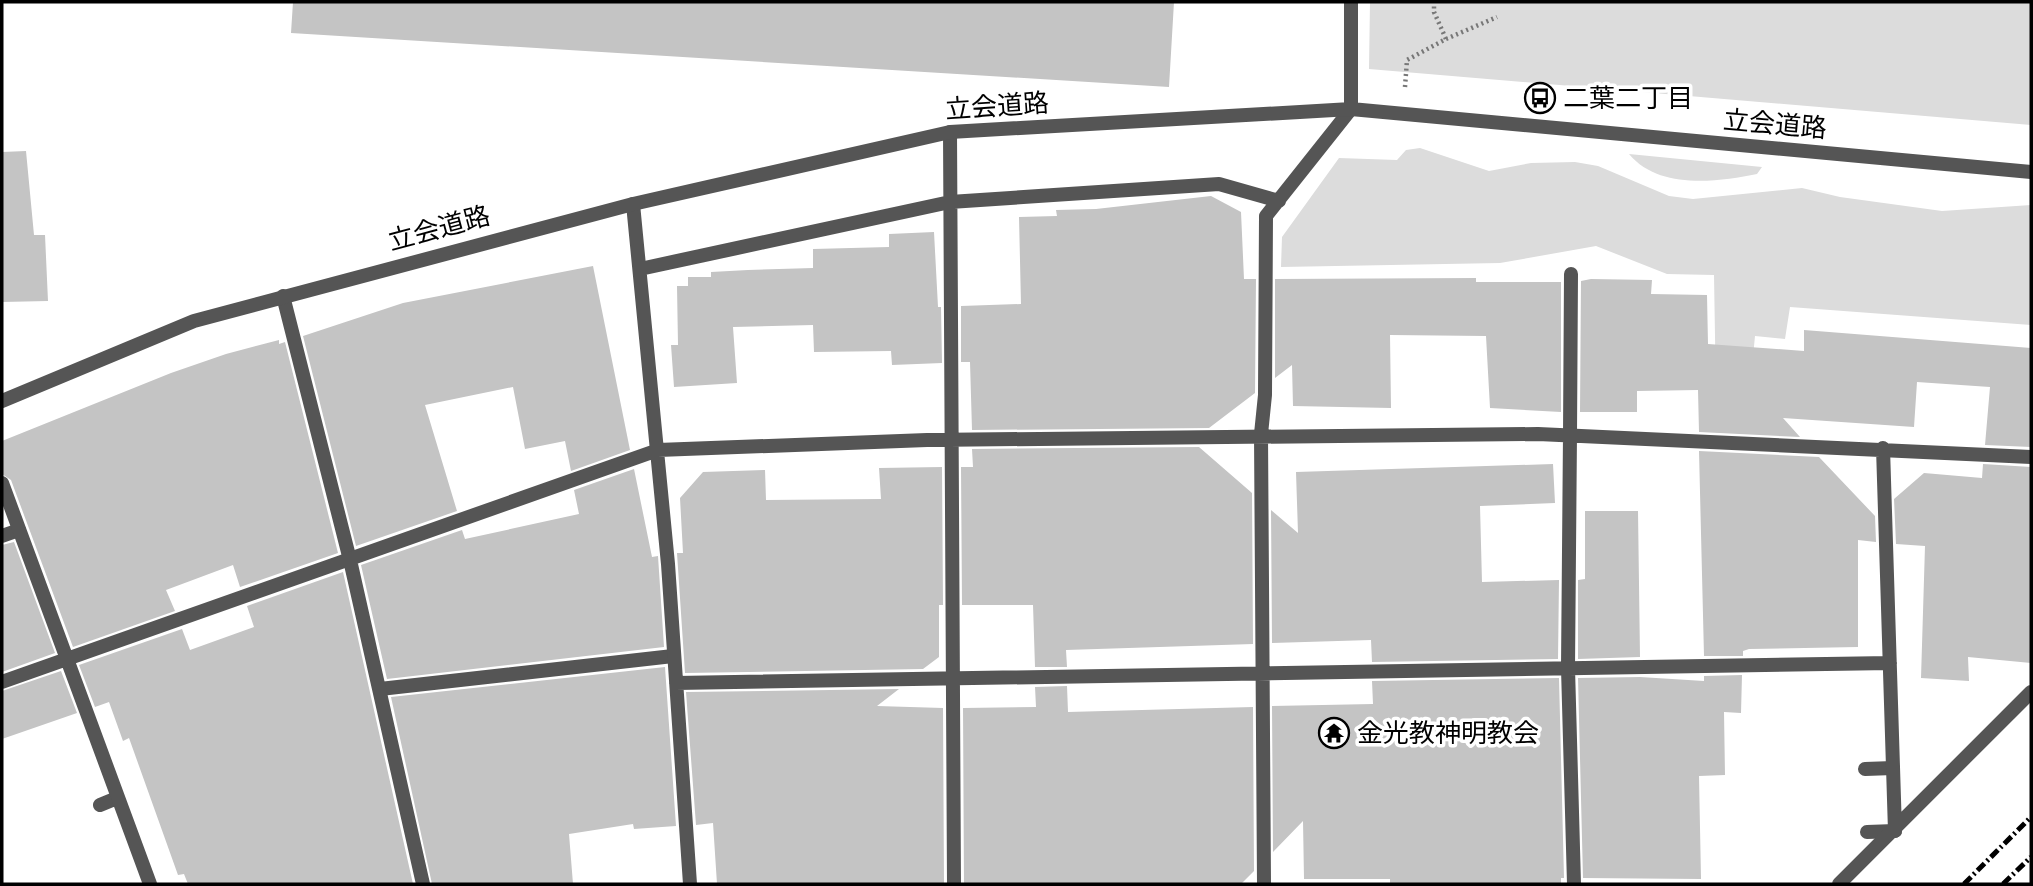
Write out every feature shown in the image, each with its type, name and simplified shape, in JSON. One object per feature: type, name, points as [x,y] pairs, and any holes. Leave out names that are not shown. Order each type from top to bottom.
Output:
[{"type":"street","points":[[1265,884],[1261,434],[1265,395],[1266,216],[1351,108],[1351,2]]},
{"type":"street","name":"立会道路","points":[[2,401],[194,321],[633,204],[950,132],[1351,108],[2031,172]]},
{"type":"street","points":[[950,132],[954,884]]},
{"type":"street","points":[[640,269],[950,202],[1219,184],[1279,201]]},
{"type":"street","points":[[633,204],[657,450],[690,884]]},
{"type":"street","points":[[1571,274],[1568,668],[1574,884]]},
{"type":"street","points":[[283,296],[350,559],[424,884]]},
{"type":"street","points":[[2,682],[657,450],[951,439],[1261,434],[1570,434],[2031,457]]},
{"type":"street","points":[[1883,448],[1895,831]]},
{"type":"street","points":[[2,483],[150,884]]},
{"type":"street","points":[[2,536],[19,530]]},
{"type":"street","points":[[380,690],[673,656]]},
{"type":"street","points":[[676,682],[1890,663]]},
{"type":"street","points":[[1839,884],[1895,831],[2031,692]]},
{"type":"street","points":[[1865,769],[1893,768]]},
{"type":"street","points":[[100,805],[117,798]]},
{"type":"street","points":[[1867,832],[1895,831]]},
{"type":"path","points":[[1434,2],[1434,12],[1446,39]]},
{"type":"path","points":[[1402,114],[1407,60],[1446,39],[1497,17]]},
{"type":"shaded area","points":[[1370,2],[2031,2],[2031,125],[1369,69]]},
{"type":"shaded area","points":[[1420,148],[1489,171],[1531,163],[1575,162],[1598,166],[1669,196],[1693,199],[1802,188],[1840,197],[1942,211],[2031,205],[2031,325],[1790,307],[1785,339],[1755,336],[1749,398],[1716,397],[1714,275],[1667,274],[1596,246],[1500,263],[1281,267],[1282,237],[1339,158],[1397,160],[1406,150]]},
{"type":"shaded area","points":[[1629,154],[1762,167],[1757,174],[1707,181],[1689,180],[1656,173],[1641,166]]},
{"type":"building","points":[[293,2],[1174,2],[1169,87],[291,33]]},
{"type":"building","points":[[26,151],[34,235],[45,235],[48,301],[2,302],[2,152]]},
{"type":"building","points":[[1211,196],[1241,212],[1244,279],[1256,279],[1255,393],[1209,428],[972,430],[970,362],[961,362],[961,306],[1021,304],[1019,217],[1057,216],[1056,210],[1096,209]]},
{"type":"building","points":[[934,232],[938,307],[941,307],[942,363],[892,365],[891,351],[814,352],[813,325],[733,327],[737,383],[674,387],[671,345],[678,345],[677,286],[688,286],[688,277],[711,277],[711,272],[813,268],[813,249],[889,247],[889,234]]},
{"type":"building","points":[[593,266],[630,450],[571,471],[565,441],[525,449],[513,387],[425,405],[457,511],[356,546],[303,336],[403,303]]},
{"type":"building","points":[[1476,278],[1476,282],[1561,282],[1561,412],[1490,408],[1486,336],[1390,335],[1391,408],[1293,406],[1292,365],[1275,378],[1275,279]]},
{"type":"building","points":[[1652,280],[1651,294],[1707,295],[1708,344],[1804,351],[1804,330],[2031,348],[2031,447],[1985,445],[1990,387],[1917,382],[1914,427],[1783,418],[1800,437],[1699,432],[1698,390],[1637,391],[1637,412],[1580,412],[1581,281]]},
{"type":"building","points":[[279,340],[279,344],[285,342],[338,553],[240,587],[233,565],[166,590],[175,611],[73,647],[11,480],[2,474],[2,441],[171,373]]},
{"type":"building","points":[[1199,447],[1252,493],[1253,644],[1066,650],[1067,667],[1035,667],[1033,605],[962,605],[961,467],[973,467],[972,449]]},
{"type":"building","points":[[1699,451],[1819,457],[1875,516],[1876,542],[1858,540],[1858,647],[1749,649],[1743,651],[1743,656],[1704,656]]},
{"type":"building","points":[[1553,464],[1555,503],[1480,506],[1482,582],[1559,580],[1558,659],[1372,662],[1371,640],[1272,643],[1271,510],[1298,533],[1296,472]]},
{"type":"building","points":[[1983,464],[2031,467],[2031,663],[1968,657],[1969,681],[1921,678],[1925,546],[1896,544],[1894,499],[1924,473],[1982,478]]},
{"type":"building","points":[[942,467],[943,605],[939,605],[939,657],[923,669],[685,673],[677,553],[683,553],[680,498],[703,472],[765,470],[766,500],[881,499],[879,468]]},
{"type":"building","points":[[634,469],[652,557],[658,556],[664,647],[387,679],[361,565],[462,530],[465,539],[579,514],[574,490]]},
{"type":"building","points":[[1585,511],[1638,511],[1640,657],[1578,659],[1578,580],[1585,579]]},
{"type":"building","points":[[14,542],[55,653],[2,672],[2,545]]},
{"type":"building","points":[[343,572],[413,884],[188,884],[184,874],[178,875],[129,738],[123,741],[109,702],[95,707],[79,665],[182,629],[190,650],[254,627],[247,606]]},
{"type":"building","points":[[665,667],[676,826],[634,829],[633,824],[569,834],[573,884],[432,884],[391,697]]},
{"type":"building","points":[[61,671],[77,713],[2,739],[2,691]]},
{"type":"building","points":[[1742,675],[1741,713],[1724,712],[1725,775],[1699,776],[1701,879],[1583,878],[1578,678],[1640,677],[1704,681],[1704,676]]},
{"type":"building","points":[[1559,678],[1564,878],[1561,878],[1561,884],[1390,884],[1390,879],[1304,879],[1303,821],[1273,852],[1272,706],[1373,704],[1372,681]]},
{"type":"building","points":[[1067,686],[1068,712],[1253,707],[1254,871],[1241,884],[964,884],[963,708],[1036,707],[1035,687]]},
{"type":"building","points":[[899,689],[877,706],[943,708],[944,884],[717,884],[713,823],[696,825],[686,692]]},
{"type":"railway","points":[[1964,884],[2031,817]]},
{"type":"railway","points":[[2003,884],[2031,857]]},
{"type":"place","name":"二葉二丁目","points":[[1540,98]]},
{"type":"place","name":"金光教神明教会","points":[[1334,733]]}]
